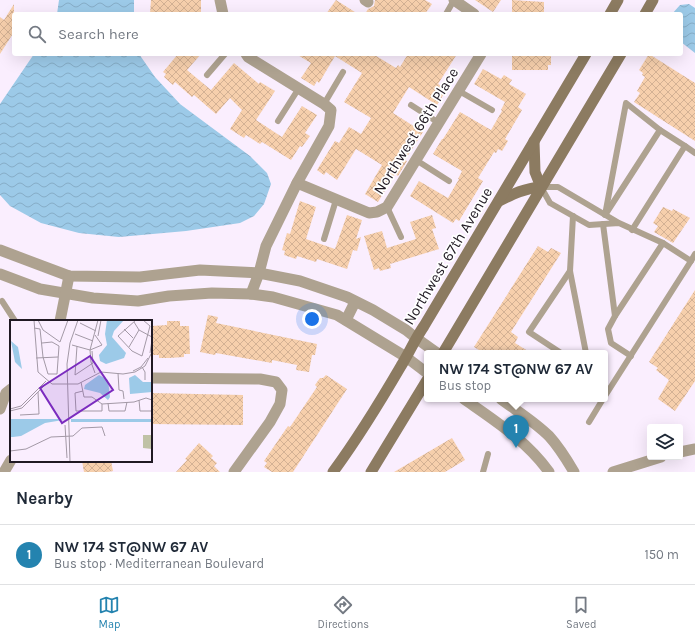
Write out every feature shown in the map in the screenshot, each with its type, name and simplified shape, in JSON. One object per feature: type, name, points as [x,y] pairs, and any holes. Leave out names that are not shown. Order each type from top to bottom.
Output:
[{"type":"main road","points":[[611,12],[618,0]]},
{"type":"main road","points":[[646,12],[653,0]]},
{"type":"main road","name":"Northwest 67th Avenue","points":[[333,472],[348,452],[406,357],[585,56]]},
{"type":"main road","points":[[445,350],[620,56]]},
{"type":"main road","points":[[534,141],[535,172],[541,187]]},
{"type":"main road","points":[[499,201],[524,189],[541,187]]},
{"type":"main road","points":[[371,472],[424,385]]},
{"type":"street","points":[[220,0],[223,12]]},
{"type":"street","points":[[457,1],[471,12]]},
{"type":"street","points":[[247,56],[324,104],[331,110],[329,126],[297,183],[266,246],[259,273],[250,294]]},
{"type":"street","name":"Northwest 66th Place","points":[[336,200],[369,213],[377,212],[388,207],[480,56]]},
{"type":"street","points":[[297,183],[336,200]]},
{"type":"street","points":[[0,250],[69,276],[140,277],[200,270],[259,273],[300,281],[373,310],[406,330],[433,350]]},
{"type":"street","points":[[0,274],[40,289],[93,298],[138,300],[212,293],[250,294],[306,306],[337,315],[406,357],[424,371]]},
{"type":"street","points":[[60,320],[69,276]]},
{"type":"street","points":[[346,320],[356,302]]},
{"type":"street","points":[[152,378],[260,379],[276,382],[282,390],[280,404],[270,422],[234,472]]},
{"type":"street","points":[[0,408],[6,393],[10,390]]},
{"type":"street","points":[[468,402],[519,439],[532,451],[549,472]]},
{"type":"street","points":[[506,402],[549,436],[566,458],[574,472]]},
{"type":"street","points":[[683,451],[695,449]]},
{"type":"street","points":[[613,472],[651,460]]},
{"type":"lane","points":[[448,12],[457,1]]},
{"type":"lane","points":[[207,75],[223,56]]},
{"type":"lane","points":[[324,104],[343,72]]},
{"type":"lane","points":[[278,120],[299,88]]},
{"type":"lane","points":[[459,91],[492,110]]},
{"type":"lane","points":[[605,215],[626,103],[660,130],[695,153]]},
{"type":"lane","points":[[411,105],[439,122]]},
{"type":"lane","points":[[605,215],[660,130]]},
{"type":"lane","points":[[632,230],[685,146]]},
{"type":"lane","points":[[416,160],[449,181]]},
{"type":"lane","points":[[619,223],[588,225],[550,203],[541,187],[558,186],[619,223],[662,243],[691,261]]},
{"type":"lane","points":[[324,239],[336,200]]},
{"type":"lane","points":[[388,207],[401,237]]},
{"type":"lane","points":[[573,216],[570,270],[585,350]]},
{"type":"lane","points":[[603,224],[615,316]]},
{"type":"lane","points":[[631,356],[611,343],[608,329],[662,243]]},
{"type":"lane","points":[[608,391],[695,254]]},
{"type":"lane","points":[[556,350],[529,332],[570,270]]},
{"type":"lane","points":[[2,301],[14,320]]},
{"type":"lane","points":[[589,422],[601,402]]},
{"type":"lane","points":[[482,472],[488,454]]},
{"type":"water","points":[[59,0],[134,0],[134,12],[57,12]]},
{"type":"water","points":[[689,4],[695,8],[695,53],[683,44],[683,12],[674,12],[680,5]]},
{"type":"water","points":[[33,56],[140,56],[155,77],[180,104],[250,156],[267,173],[271,184],[264,204],[254,216],[240,223],[186,231],[119,237],[79,233],[41,223],[10,206],[0,195],[0,104]]},
{"type":"building","points":[[151,0],[201,0],[201,12],[150,12]]},
{"type":"building","points":[[336,0],[355,12],[327,12]]},
{"type":"building","points":[[375,0],[425,0],[432,4],[426,12],[366,12],[368,9],[374,6]]},
{"type":"building","points":[[475,0],[501,0],[493,12]]},
{"type":"building","points":[[512,0],[544,2],[544,12],[512,12]]},
{"type":"building","points":[[14,4],[14,12],[12,12],[12,35],[0,54],[0,17],[4,20]]},
{"type":"building","points":[[176,56],[199,56],[187,70],[211,90],[234,63],[259,84],[260,82],[275,91],[256,120],[282,137],[302,106],[317,115],[305,133],[310,136],[302,147],[300,146],[291,160],[262,142],[260,144],[246,135],[244,138],[230,129],[242,110],[230,98],[216,114],[194,95],[192,97],[175,82],[173,85],[164,77],[166,74],[163,72]]},
{"type":"building","points":[[299,56],[335,56],[319,83],[317,81],[314,86],[301,78],[311,63]]},
{"type":"building","points":[[335,56],[376,56],[396,68],[398,65],[400,67],[407,56],[456,56],[438,84],[447,89],[437,105],[409,87],[393,113],[423,132],[405,160],[407,161],[398,176],[395,174],[378,202],[365,194],[382,165],[356,149],[337,180],[326,172],[324,175],[317,170],[335,141],[339,143],[349,127],[361,134],[371,118],[344,102],[362,73]]},
{"type":"building","points":[[512,56],[551,56],[551,65],[548,65],[548,70],[512,70]]},
{"type":"building","points":[[648,56],[652,56],[695,83],[695,141],[634,102],[640,93],[637,91],[645,77],[639,70]]},
{"type":"building","points":[[483,69],[501,79],[504,75],[512,80],[509,84],[526,94],[518,107],[522,110],[505,139],[508,141],[502,151],[498,149],[496,153],[494,152],[478,178],[483,181],[459,221],[456,219],[453,223],[410,196],[419,181],[448,198],[462,171],[433,154],[460,112],[491,130],[502,111],[501,110],[505,102],[474,84]]},
{"type":"building","points":[[300,201],[316,207],[306,239],[335,249],[347,215],[362,220],[356,239],[361,237],[357,251],[353,250],[347,269],[317,259],[316,262],[297,256],[296,259],[284,255],[285,251],[282,250],[287,233],[290,234]]},
{"type":"building","points":[[663,207],[672,211],[673,209],[690,218],[673,243],[654,232],[658,226],[653,223]]},
{"type":"building","points":[[432,215],[436,228],[432,229],[439,249],[390,264],[391,268],[380,271],[379,268],[374,270],[364,236],[382,231],[387,248],[416,239],[410,222]]},
{"type":"building","points":[[538,246],[548,252],[551,248],[561,253],[511,332],[518,337],[515,343],[526,350],[479,350],[474,347]]},
{"type":"building","points":[[695,290],[695,381],[675,411],[658,399],[669,380],[656,370],[658,368],[649,362]]},
{"type":"building","points":[[208,315],[218,317],[216,323],[317,344],[315,355],[312,355],[309,372],[296,370],[297,365],[272,360],[272,363],[216,353],[215,355],[200,352]]},
{"type":"building","points":[[167,321],[180,321],[180,326],[189,326],[190,354],[184,354],[184,357],[169,358],[159,358],[159,355],[152,355],[152,326],[167,325]]},
{"type":"building","points":[[326,375],[347,389],[293,472],[272,472],[264,467],[267,463],[264,461],[288,426],[290,427],[317,387],[315,385],[320,378],[323,378]]},
{"type":"building","points":[[152,393],[243,395],[243,425],[152,424]]},
{"type":"building","points":[[452,438],[465,460],[445,472],[394,472]]},
{"type":"building","points":[[199,443],[213,456],[211,458],[217,463],[214,466],[220,472],[176,472],[187,460],[185,459]]},
{"type":"building","points":[[82,462],[111,462],[113,471],[108,472],[84,472]]},
{"type":"place","name":"NW 174 ST@NW 67 AV","points":[[516,448]]}]
